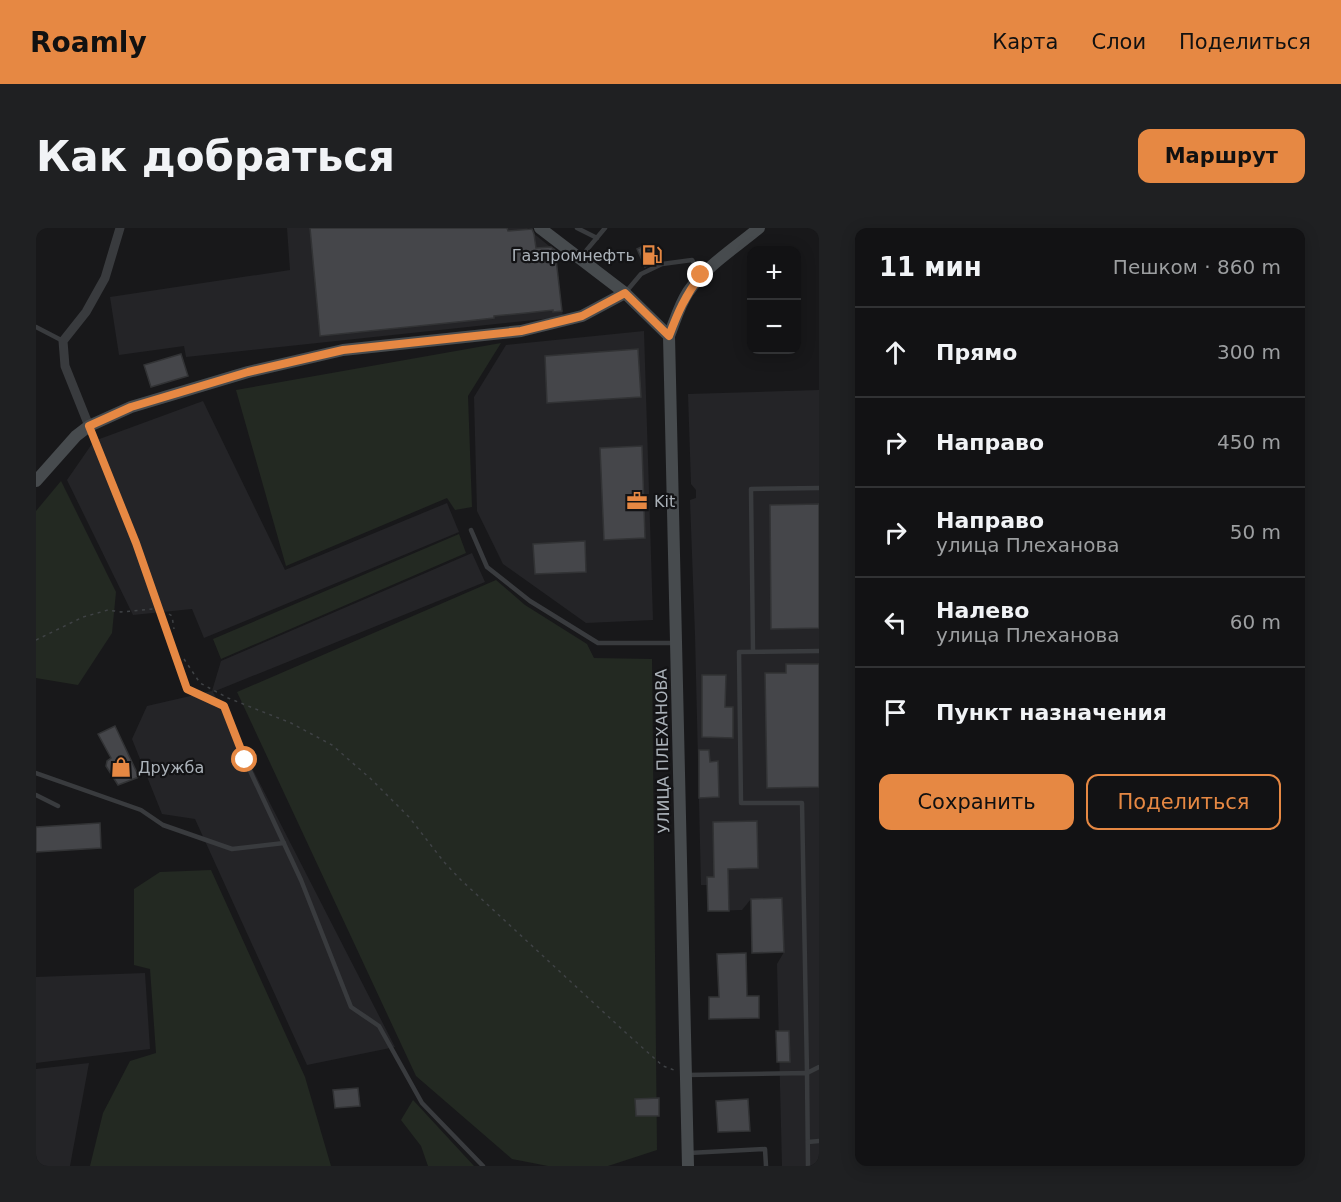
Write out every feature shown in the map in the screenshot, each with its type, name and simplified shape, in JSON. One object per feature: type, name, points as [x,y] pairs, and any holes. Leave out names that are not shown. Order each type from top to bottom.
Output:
[{"type":"main road","points":[[540,228],[625,293],[669,336]]},
{"type":"main road","name":"УЛИЦА ПЛЕХАНОВА","points":[[688,1166],[669,336],[683,302],[701,275],[759,228]]},
{"type":"main road","points":[[36,481],[76,436],[89,426],[131,407],[248,372],[343,350],[521,331],[582,316],[625,293]]},
{"type":"street","points":[[89,426],[65,366],[63,341],[86,312],[105,278],[120,228]]},
{"type":"lane","points":[[577,228],[597,238]]},
{"type":"lane","points":[[580,258],[605,228]]},
{"type":"lane","points":[[625,293],[640,274],[662,264],[692,260],[701,275]]},
{"type":"lane","points":[[36,327],[63,341]]},
{"type":"lane","points":[[89,426],[136,543],[187,689],[224,706],[245,760],[301,880],[351,1007],[379,1026],[422,1103],[483,1166]]},
{"type":"lane","points":[[753,651],[751,489],[819,488]]},
{"type":"lane","points":[[471,530],[487,567],[530,601],[598,643],[676,643]]},
{"type":"lane","points":[[808,1166],[802,803],[741,803],[739,652],[819,651]]},
{"type":"lane","points":[[36,773],[141,810],[163,825],[232,849],[284,843]]},
{"type":"lane","points":[[36,795],[58,806]]},
{"type":"lane","points":[[686,1075],[807,1072],[819,1066]]},
{"type":"lane","points":[[808,1142],[819,1141]]},
{"type":"lane","points":[[688,1153],[765,1149],[766,1166]]},
{"type":"path","points":[[36,640],[83,617],[108,610],[121,612],[160,609],[171,616],[176,635]]},
{"type":"path","points":[[182,655],[200,683],[228,698],[291,723],[332,745],[371,779],[409,817],[461,880],[663,1066],[686,1075]]},
{"type":"shaded area","points":[[287,228],[527,228],[554,250],[563,317],[186,357],[184,346],[119,355],[110,297],[290,270]]},
{"type":"shaded area","points":[[644,331],[653,620],[586,623],[503,564],[477,511],[474,397],[506,345]]},
{"type":"shaded area","points":[[501,343],[468,396],[472,507],[455,510],[447,498],[286,566],[236,390]]},
{"type":"shaded area","points":[[819,390],[819,1166],[782,1166],[777,964],[784,952],[782,898],[751,899],[742,910],[708,911],[708,885],[701,885],[690,500],[696,498],[696,490],[691,484],[688,394]]},
{"type":"shaded area","points":[[203,401],[285,570],[447,503],[459,532],[204,638],[192,609],[133,615],[67,480],[94,441]]},
{"type":"shaded area","points":[[61,481],[116,592],[112,633],[78,685],[36,678],[36,511]]},
{"type":"shaded area","points":[[459,534],[466,553],[221,659],[213,639]]},
{"type":"shaded area","points":[[472,553],[485,582],[213,692],[395,1047],[307,1065],[195,819],[162,814],[132,739],[147,706],[212,691],[221,661]]},
{"type":"shaded area","points":[[496,580],[525,605],[587,644],[594,658],[652,659],[657,1150],[608,1166],[548,1166],[512,1159],[416,1076],[237,692]]},
{"type":"shaded area","points":[[211,870],[305,1077],[331,1166],[90,1166],[103,1113],[130,1061],[156,1053],[150,969],[134,965],[134,889],[160,872]]},
{"type":"shaded area","points":[[145,973],[150,1049],[36,1063],[36,977]]},
{"type":"shaded area","points":[[89,1063],[70,1166],[36,1166],[36,1069]]},
{"type":"shaded area","points":[[413,1100],[474,1166],[428,1166],[421,1146],[401,1120]]},
{"type":"building","points":[[310,228],[507,228],[508,231],[532,229],[536,248],[551,247],[555,250],[562,311],[494,316],[494,318],[320,336]]},
{"type":"building","points":[[648,244],[657,261],[645,267],[637,249]]},
{"type":"building","points":[[638,349],[641,397],[547,403],[545,356]]},
{"type":"building","points":[[181,354],[188,376],[151,387],[144,365]]},
{"type":"building","points":[[642,446],[645,538],[604,540],[600,448]]},
{"type":"building","points":[[819,504],[819,628],[771,629],[770,505]]},
{"type":"building","points":[[585,541],[586,572],[535,574],[533,544]]},
{"type":"building","points":[[786,664],[819,664],[819,787],[767,788],[765,673],[786,673]]},
{"type":"building","points":[[702,675],[726,675],[725,707],[733,707],[733,738],[702,737]]},
{"type":"building","points":[[115,726],[139,777],[118,785],[106,766],[107,761],[111,758],[98,734]]},
{"type":"building","points":[[699,750],[709,750],[710,762],[718,761],[719,797],[699,798]]},
{"type":"building","points":[[757,821],[758,868],[728,869],[729,911],[708,911],[707,877],[714,877],[713,822]]},
{"type":"building","points":[[100,823],[101,848],[36,852],[36,827]]},
{"type":"building","points":[[782,898],[784,952],[752,953],[751,899]]},
{"type":"building","points":[[746,953],[747,996],[759,996],[759,1018],[709,1019],[709,997],[719,997],[717,954]]},
{"type":"building","points":[[776,1031],[789,1031],[790,1062],[777,1062]]},
{"type":"building","points":[[358,1088],[360,1106],[335,1108],[333,1090]]},
{"type":"building","points":[[659,1098],[659,1116],[636,1116],[635,1099]]},
{"type":"building","points":[[748,1099],[750,1131],[718,1132],[716,1101]]},
{"type":"place","name":"Газпромнефть","points":[[652,255]]},
{"type":"place","name":"Kit","points":[[637,501]]},
{"type":"place","name":"Дружба","points":[[121,767]]},
{"type":"route","points":[[245,760],[224,706],[187,689],[136,543],[89,426],[131,407],[248,372],[343,350],[521,331],[582,316],[625,293],[669,336],[679,309],[701,275]]}]
